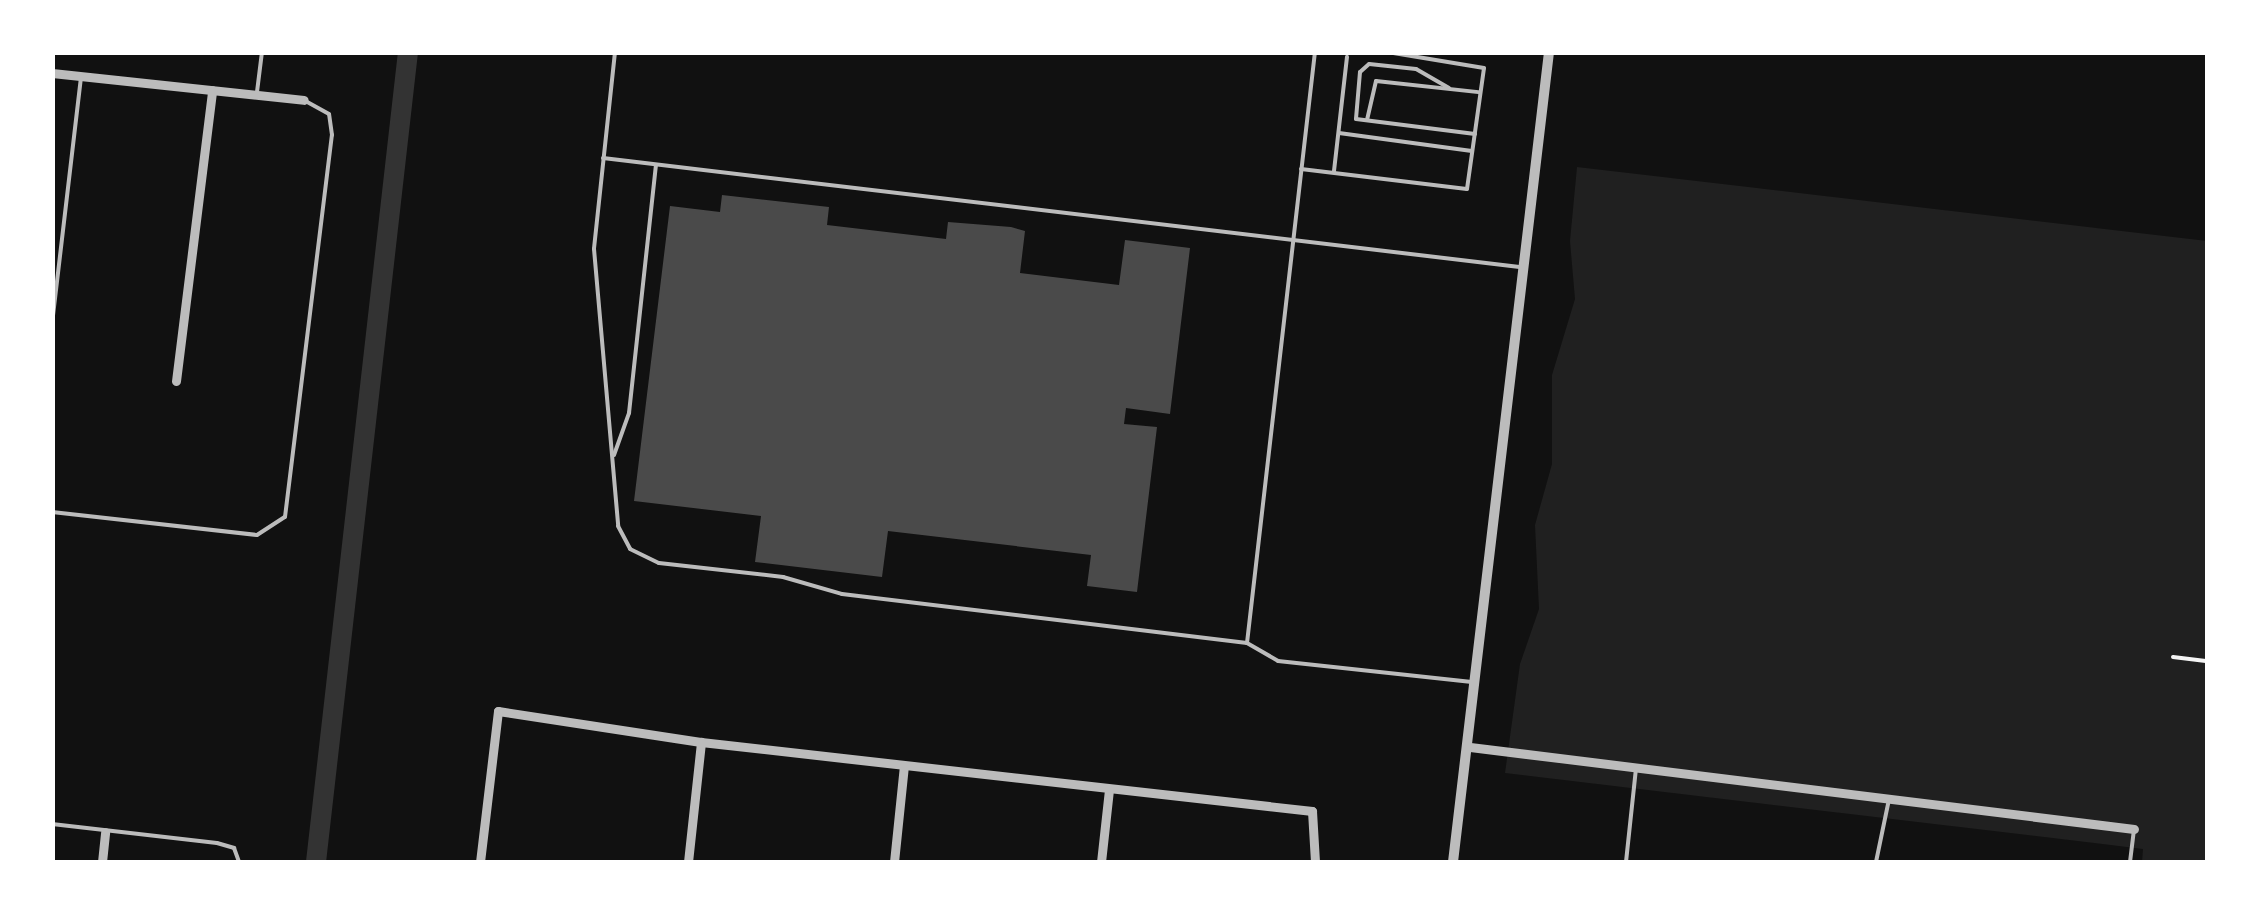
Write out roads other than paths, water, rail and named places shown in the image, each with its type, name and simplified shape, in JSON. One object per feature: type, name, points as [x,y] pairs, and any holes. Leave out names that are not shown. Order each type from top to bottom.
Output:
[{"type":"street","points":[[1453,862],[1470,747],[1549,52]]},
{"type":"street","points":[[52,73],[304,100]]},
{"type":"street","points":[[176,380],[212,90]]},
{"type":"street","points":[[480,862],[498,711],[701,742],[1312,811],[1315,862]]},
{"type":"street","points":[[688,862],[701,742]]},
{"type":"street","points":[[1470,747],[2134,829]]},
{"type":"street","points":[[894,862],[904,766]]},
{"type":"street","points":[[1101,862],[1109,790]]},
{"type":"street","points":[[102,862],[105,832]]},
{"type":"lane","points":[[257,96],[262,52]]},
{"type":"lane","points":[[615,52],[594,250],[622,539],[659,563],[783,577],[842,594],[1246,643],[1278,661],[1477,683]]},
{"type":"lane","points":[[1246,643],[1316,52],[1347,57],[1354,52]]},
{"type":"lane","points":[[1301,169],[1467,190],[1484,68],[1388,52]]},
{"type":"lane","points":[[1334,173],[1347,57]]},
{"type":"lane","points":[[1449,88],[1416,68],[1369,64],[1360,72],[1356,119],[1475,134]]},
{"type":"lane","points":[[52,324],[82,76]]},
{"type":"lane","points":[[1367,120],[1376,81],[1480,92]]},
{"type":"lane","points":[[52,512],[257,535],[286,518],[332,135],[329,114],[304,100]]},
{"type":"lane","points":[[1338,134],[1472,151]]},
{"type":"lane","points":[[603,158],[1524,267]]},
{"type":"lane","points":[[612,459],[629,412],[656,165]]},
{"type":"lane","points":[[1626,862],[1636,768]]},
{"type":"lane","points":[[1876,862],[1889,799]]},
{"type":"lane","points":[[52,824],[217,843],[234,848],[240,862]]},
{"type":"lane","points":[[2130,862],[2134,829]]},
{"type":"waterway","points":[[316,862],[408,52]]}]
